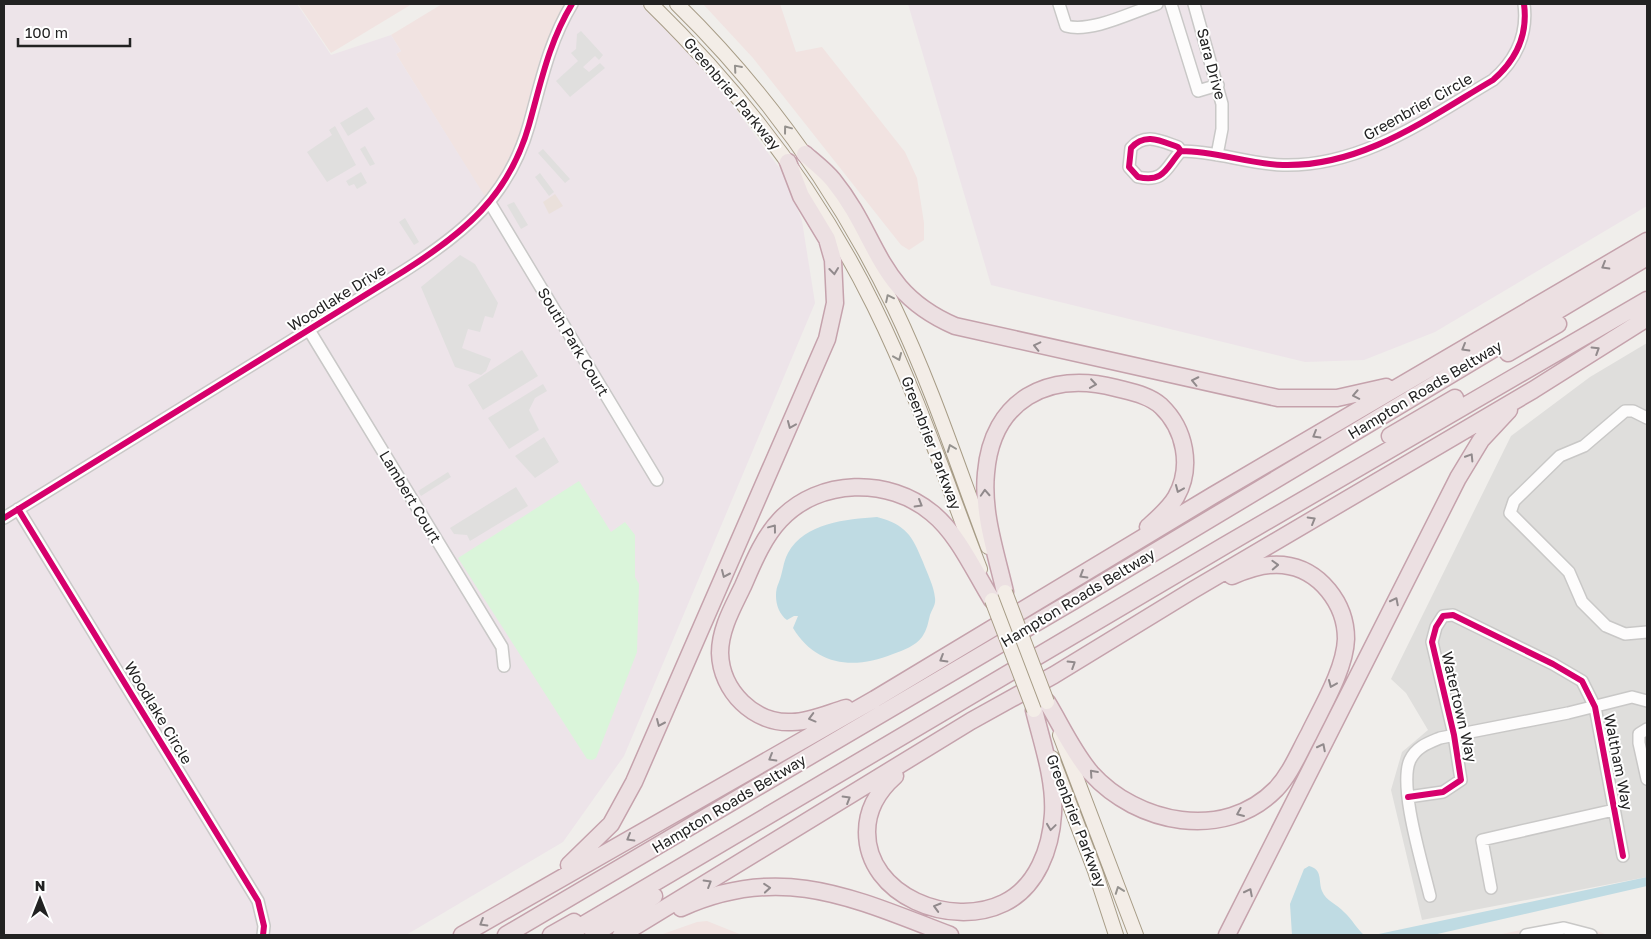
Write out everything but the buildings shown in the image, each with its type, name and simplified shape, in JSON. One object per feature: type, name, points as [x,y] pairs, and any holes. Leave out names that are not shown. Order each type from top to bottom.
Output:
[{"type":"highway","points":[[805,154],[832,180],[895,283],[923,310],[955,326],[1251,393],[1292,399],[1337,398],[1373,391],[1434,366]]},
{"type":"highway","points":[[504,910],[555,877],[583,854],[611,824],[624,802],[827,339],[834,302],[833,260],[827,238],[801,196],[788,162]]},
{"type":"highway","points":[[462,935],[875,699],[1647,241]]},
{"type":"highway","name":"Hampton Roads Beltway","points":[[506,935],[1081,596],[1647,257]]},
{"type":"highway","points":[[525,935],[1647,269]]},
{"type":"highway","name":"Hampton Roads Beltway","points":[[566,935],[1215,551],[1647,300]]},
{"type":"highway","points":[[622,935],[971,721],[1054,675],[1165,607],[1555,376],[1647,318]]},
{"type":"highway","points":[[551,935],[1425,415],[1505,370],[1575,342]]},
{"type":"highway","points":[[1227,935],[1469,457],[1486,434],[1509,410],[1555,376]]},
{"type":"highway","points":[[999,596],[985,498],[989,454],[998,428],[1010,411],[1029,395],[1050,385],[1091,383],[1136,393],[1161,406],[1179,432],[1184,449],[1185,464],[1180,489],[1168,508],[1124,550]]},
{"type":"highway","points":[[875,699],[802,721],[779,721],[758,714],[748,708],[735,695],[725,678],[720,655],[725,623],[765,540],[774,526],[789,511],[818,494],[840,488],[870,488],[904,496],[924,507],[942,521],[999,596]]},
{"type":"highway","points":[[1040,706],[1090,772],[1118,796],[1143,810],[1169,819],[1211,821],[1242,812],[1265,798],[1282,782],[1296,760],[1342,660],[1345,627],[1340,608],[1330,592],[1316,579],[1300,570],[1282,564],[1264,566],[1238,573],[1165,607]]},
{"type":"highway","points":[[971,721],[941,746],[887,783],[872,805],[868,826],[868,841],[872,860],[891,886],[919,902],[945,910],[970,912],[992,908],[1018,894],[1033,878],[1044,856],[1052,826],[1053,799],[1040,706]]},
{"type":"highway","points":[[593,935],[676,882],[695,860]]},
{"type":"highway","points":[[622,935],[690,904],[718,895],[736,890],[772,887],[811,888],[831,892],[950,935]]},
{"type":"main road","name":"Greenbrier Parkway","points":[[651,4],[726,83],[788,162],[839,241],[886,331],[999,596]]},
{"type":"main road","name":"Greenbrier Parkway","points":[[677,4],[740,72],[805,154],[853,229],[895,309],[929,391],[999,596],[1040,706],[1116,935]]},
{"type":"main road","name":"Greenbrier Parkway","points":[[1040,706],[1136,935]]},
{"type":"street","name":"Woodlake Drive","points":[[4,518],[442,247],[464,230],[490,203],[502,187],[519,153],[551,45],[572,4]]},
{"type":"street","points":[[1059,4],[1066,26],[1076,29],[1157,4]]},
{"type":"street","points":[[1171,4],[1198,91],[1218,85]]},
{"type":"street","name":"Sara Drive","points":[[1194,4],[1218,85],[1223,112],[1217,156]]},
{"type":"street","name":"Greenbrier Circle","points":[[1181,151],[1164,173],[1156,179],[1138,177],[1130,166],[1132,148],[1144,139],[1157,139],[1178,147],[1181,151],[1258,164],[1309,164],[1344,158],[1389,140],[1493,80],[1503,72],[1521,42],[1525,25],[1524,4]]},
{"type":"street","name":"South Park Court","points":[[490,203],[658,480]]},
{"type":"street","name":"Lambert Court","points":[[309,330],[502,647],[504,666]]},
{"type":"street","points":[[1647,418],[1633,411],[1625,411],[1616,417],[1584,446],[1560,456],[1514,501],[1509,510],[1510,514],[1569,572],[1582,602],[1606,626],[1625,634],[1647,632]]},
{"type":"street","name":"Woodlake Circle","points":[[18,509],[258,901],[264,926],[263,935]]},
{"type":"street","name":"Waltham Way","points":[[1443,616],[1446,614],[1459,616],[1582,681],[1595,707],[1623,856]]},
{"type":"street","name":"Watertown Way","points":[[1408,797],[1443,792],[1461,780],[1454,735],[1433,646],[1433,635],[1443,616]]},
{"type":"street","points":[[1430,896],[1408,797],[1406,777],[1410,759],[1421,746],[1440,738],[1595,707],[1632,697],[1647,701]]},
{"type":"street","points":[[1647,729],[1639,734],[1639,743],[1647,779]]},
{"type":"street","points":[[1491,888],[1482,840],[1614,810]]},
{"type":"street","points":[[1526,935],[1564,928],[1591,935]]},
{"type":"shaded area","points":[[4,4],[297,4],[331,55],[391,35],[401,51],[396,54],[486,198],[497,182],[517,142],[542,52],[565,4],[641,4],[681,43],[714,80],[786,177],[802,221],[815,303],[624,756],[563,842],[406,935],[4,935]]},
{"type":"shaded area","points":[[298,4],[412,4],[331,53]]},
{"type":"shaded area","points":[[442,4],[565,4],[542,52],[517,142],[497,182],[486,199],[396,54],[401,51],[391,35]]},
{"type":"shaded area","points":[[703,4],[780,4],[796,52],[822,47],[905,152],[917,178],[924,223],[924,240],[909,250],[901,245],[753,58]]},
{"type":"shaded area","points":[[908,4],[1647,4],[1647,206],[1435,332],[1364,360],[1305,362],[991,285]]},
{"type":"shaded area","points":[[581,31],[603,55],[599,60],[595,56],[583,67],[589,72],[600,63],[605,68],[570,97],[556,81],[578,61],[571,53],[576,49],[577,34]]},
{"type":"shaded area","points":[[367,107],[375,119],[348,136],[340,123]]},
{"type":"shaded area","points":[[335,126],[356,165],[327,182],[307,152],[332,135],[329,130]]},
{"type":"shaded area","points":[[365,146],[375,164],[370,166],[360,149]]},
{"type":"shaded area","points":[[543,149],[570,179],[565,183],[538,153]]},
{"type":"shaded area","points":[[361,172],[367,183],[357,189],[354,184],[349,186],[346,181]]},
{"type":"shaded area","points":[[540,173],[554,192],[549,196],[535,177]]},
{"type":"shaded area","points":[[555,194],[563,206],[549,214],[543,202]]},
{"type":"shaded area","points":[[514,202],[528,225],[521,229],[507,205]]},
{"type":"shaded area","points":[[405,218],[419,242],[414,245],[399,222]]},
{"type":"shaded area","points":[[460,255],[475,264],[498,303],[493,318],[485,316],[480,332],[468,329],[462,348],[491,359],[486,371],[481,375],[455,367],[421,287]]},
{"type":"shaded area","points":[[1647,343],[1647,877],[1422,920],[1391,790],[1402,752],[1428,730],[1406,693],[1391,679],[1511,436],[1590,377]]},
{"type":"shaded area","points":[[522,350],[538,376],[483,410],[468,385]]},
{"type":"shaded area","points":[[543,384],[547,391],[535,398],[529,410],[539,430],[509,449],[488,418]]},
{"type":"shaded area","points":[[544,437],[559,462],[535,478],[515,456]]},
{"type":"shaded area","points":[[448,472],[451,477],[421,496],[418,491]]},
{"type":"shaded area","points":[[516,487],[528,506],[470,541],[467,535],[454,534],[450,528]]},
{"type":"shaded area","points":[[707,921],[742,935],[660,935],[697,922]]},
{"type":"shaded area","points":[[1555,923],[1593,929],[1607,935],[1497,935]]},
{"type":"green space","points":[[579,481],[611,532],[625,522],[635,535],[635,577],[639,584],[637,652],[596,758],[592,760],[587,759],[458,558]]},
{"type":"water","points":[[877,517],[895,524],[907,532],[919,553],[932,584],[935,600],[924,634],[913,645],[878,659],[850,663],[824,657],[802,641],[793,628],[798,616],[787,620],[778,608],[776,592],[785,560],[795,543],[815,529],[840,521]]},
{"type":"water","points":[[1309,866],[1318,873],[1322,891],[1326,897],[1347,915],[1364,935],[1292,935],[1290,904],[1304,869]]},
{"type":"water","points":[[1647,877],[1647,886],[1433,935],[1374,935]]},
{"type":"cycle path","points":[[4,518],[404,271],[426,257],[465,227],[496,192],[520,150],[551,48],[572,4]]},
{"type":"cycle path","points":[[1181,151],[1164,172],[1154,178],[1138,177],[1129,167],[1131,148],[1136,143],[1148,139],[1165,142],[1178,147],[1181,151],[1207,153],[1283,165],[1312,163],[1340,158],[1394,138],[1493,80],[1501,72],[1519,46],[1524,26],[1524,4]]},
{"type":"cycle path","points":[[18,509],[258,901],[264,926],[263,935]]},
{"type":"cycle path","points":[[1408,797],[1443,792],[1461,780],[1454,735],[1432,642],[1436,627],[1443,616],[1453,615],[1553,664],[1582,681],[1595,707],[1623,856]]}]
